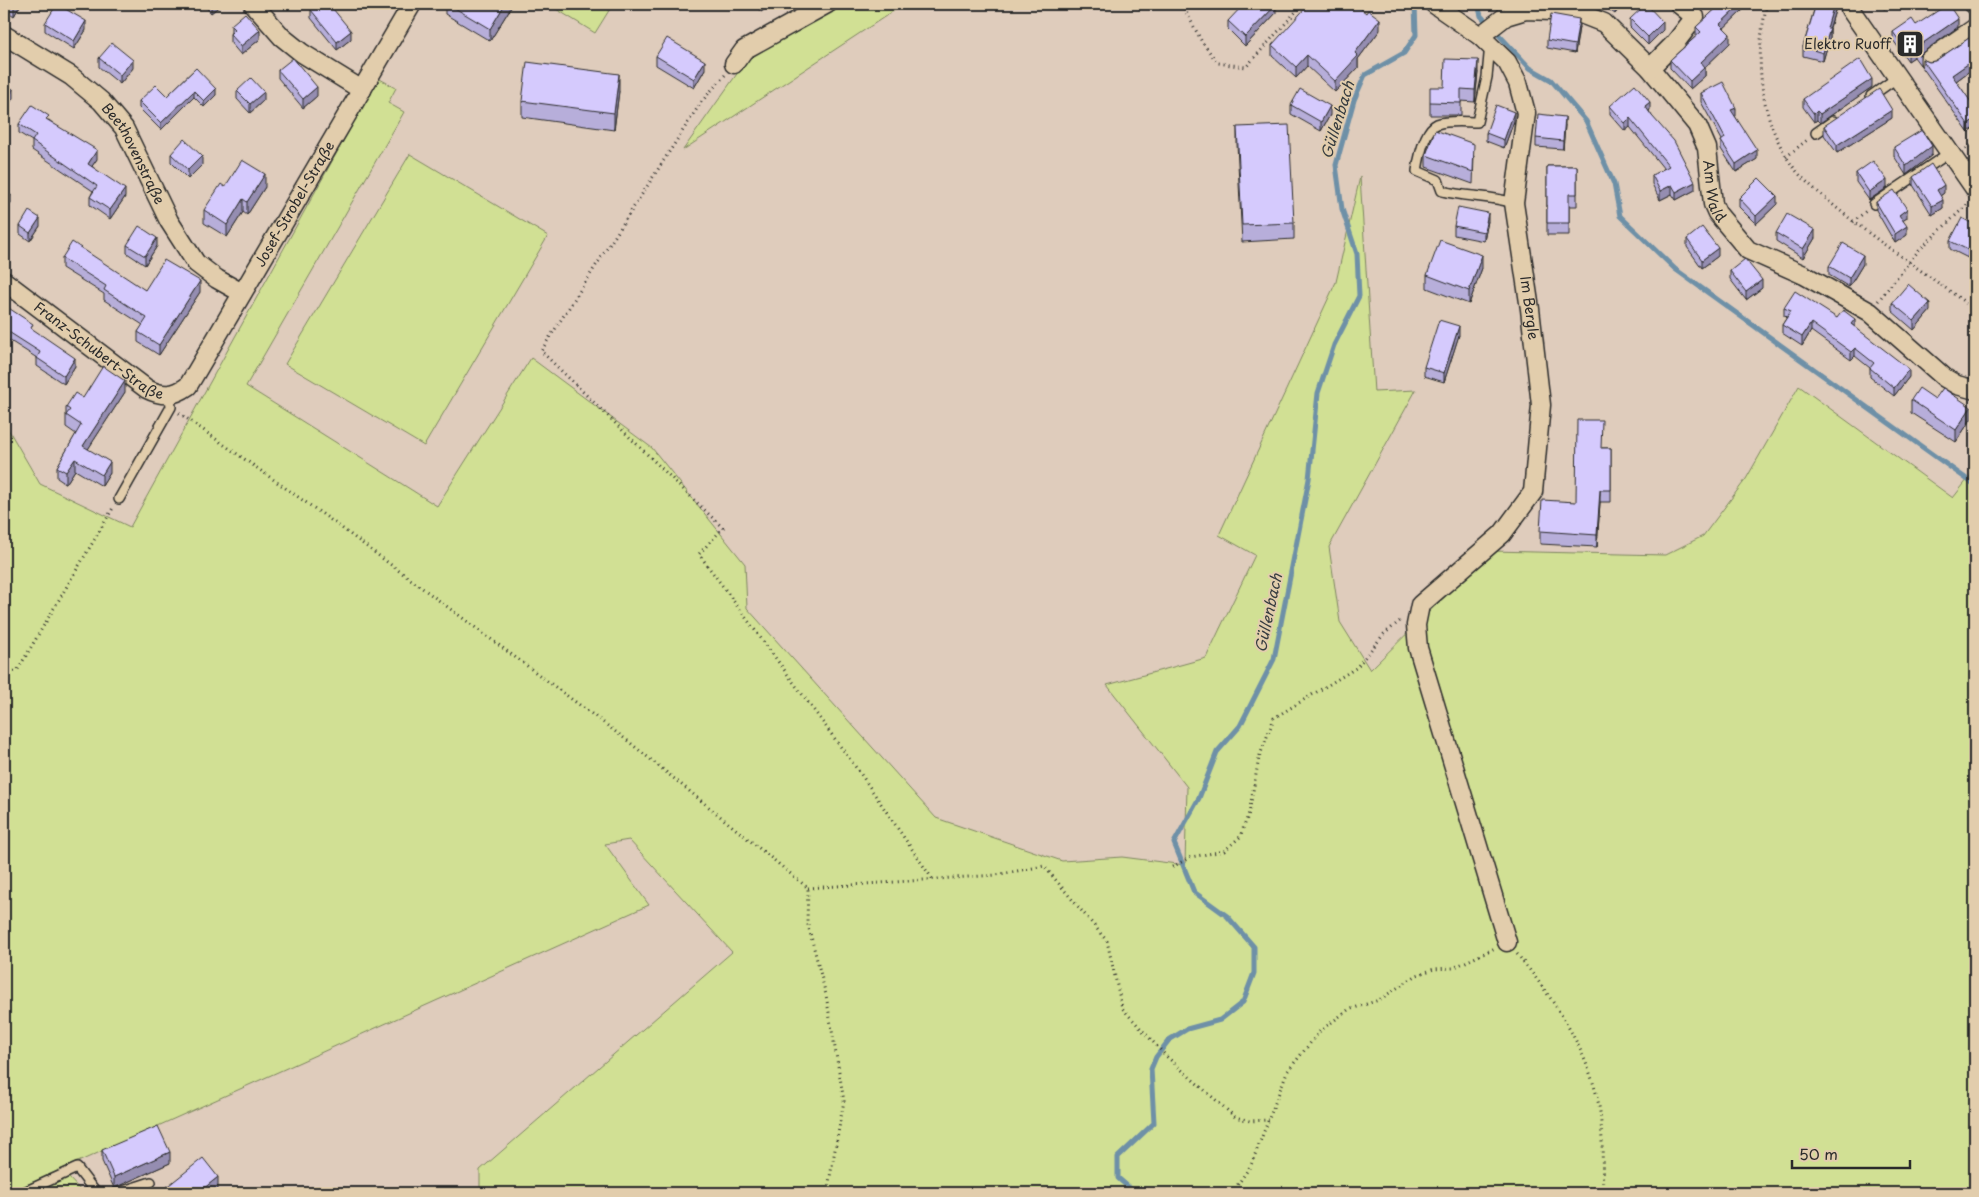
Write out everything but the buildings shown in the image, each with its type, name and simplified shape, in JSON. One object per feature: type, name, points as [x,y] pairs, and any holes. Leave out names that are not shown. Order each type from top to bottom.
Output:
[{"type":"street","points":[[253,4],[282,37],[302,53],[362,90]]},
{"type":"street","name":"Josef-Strobel-Straße","points":[[171,401],[188,386],[412,4]]},
{"type":"street","points":[[734,64],[744,50],[827,4]]},
{"type":"street","name":"Im Bergle","points":[[1420,605],[1502,534],[1533,492],[1541,405],[1530,309],[1514,203],[1526,112],[1518,83],[1508,62],[1484,38],[1434,4]]},
{"type":"street","points":[[1650,68],[1675,43],[1698,10],[1679,4]]},
{"type":"street","points":[[1851,4],[1850,9],[1975,188]]},
{"type":"street","name":"Am Wald","points":[[1484,38],[1504,18],[1526,10],[1576,12],[1613,30],[1650,68],[1697,126],[1707,148],[1713,204],[1717,213],[1746,248],[1837,292],[1870,312],[1945,378],[1957,385],[1975,390]]},
{"type":"street","points":[[1929,60],[1975,28]]},
{"type":"street","name":"Beethovenstraße","points":[[4,34],[72,76],[101,101],[124,128],[169,221],[196,263],[216,279],[242,292]]},
{"type":"street","name":"Franz-Schubert-Straße","points":[[4,282],[147,389],[171,401]]},
{"type":"street","points":[[1420,605],[1416,625],[1418,648],[1507,942]]},
{"type":"lane","points":[[1966,4],[1975,11]]},
{"type":"lane","points":[[1484,38],[1487,77],[1477,122],[1439,124],[1433,127],[1420,150],[1417,171],[1438,180],[1442,191],[1462,196],[1500,199],[1514,203]]},
{"type":"lane","points":[[1865,100],[1898,77]]},
{"type":"lane","points":[[1816,133],[1841,116]]},
{"type":"lane","points":[[1874,204],[1949,153]]},
{"type":"lane","points":[[119,499],[171,401]]},
{"type":"lane","points":[[22,1193],[77,1168],[96,1193]]},
{"type":"lane","points":[[117,1193],[151,1182]]},
{"type":"path","points":[[1182,4],[1202,42],[1218,63],[1246,67],[1303,4]]},
{"type":"path","points":[[1767,4],[1759,51],[1761,84],[1768,118],[1786,157],[1816,190],[1853,222],[1975,310]]},
{"type":"path","points":[[734,64],[702,101],[541,351],[724,528],[699,554],[860,773],[934,880]]},
{"type":"path","points":[[1786,157],[1816,133]]},
{"type":"path","points":[[1870,312],[1908,262],[1940,228],[1975,198]]},
{"type":"path","points":[[1853,222],[1874,204]]},
{"type":"path","points":[[171,401],[628,741],[808,888],[996,875],[1044,866],[1107,941],[1122,1008],[1166,1056],[1235,1117],[1250,1121],[1269,1120]]},
{"type":"path","points":[[4,672],[17,671],[119,499]]},
{"type":"path","points":[[1172,867],[1191,857],[1224,852],[1240,837],[1249,813],[1259,758],[1274,718],[1356,668],[1384,634],[1420,605]]},
{"type":"path","points":[[808,888],[807,921],[826,995],[844,1101],[827,1193]]},
{"type":"path","points":[[1232,1193],[1251,1165],[1287,1072],[1320,1031],[1348,1010],[1379,1000],[1417,975],[1434,969],[1453,968],[1507,942],[1535,977],[1562,1017],[1593,1080],[1600,1114],[1603,1193]]},
{"type":"green space","points":[[548,4],[613,4],[595,33]]},
{"type":"green space","points":[[848,4],[904,4],[683,150],[751,54]]},
{"type":"green space","points":[[378,78],[396,88],[388,103],[404,112],[246,386],[437,506],[531,358],[652,448],[745,564],[747,608],[936,818],[1062,861],[1122,857],[1185,865],[1187,787],[1107,685],[1206,658],[1255,555],[1219,535],[1336,282],[1360,177],[1374,392],[1416,390],[1329,547],[1340,622],[1370,670],[1491,551],[1665,555],[1703,536],[1746,479],[1799,386],[1953,498],[1975,470],[1975,1193],[480,1193],[480,1170],[732,952],[629,840],[605,844],[649,905],[9,1193],[4,1193],[4,422],[40,484],[130,527]]},
{"type":"green space","points":[[410,154],[548,236],[424,446],[285,364]]},
{"type":"green space","points":[[68,1177],[83,1193],[37,1193]]},
{"type":"waterway","name":"Güllenbach","points":[[1141,1193],[1134,1192],[1118,1178],[1118,1157],[1154,1123],[1151,1069],[1156,1057],[1169,1040],[1187,1029],[1220,1020],[1243,1002],[1254,973],[1254,947],[1227,916],[1194,892],[1174,843],[1199,798],[1217,752],[1240,726],[1274,659],[1309,479],[1318,393],[1334,345],[1359,296],[1357,254],[1342,209],[1336,165],[1354,100],[1365,75],[1404,53],[1416,35],[1415,4]]},
{"type":"waterway","points":[[1478,4],[1481,16],[1530,68],[1551,80],[1586,121],[1614,184],[1620,216],[1675,269],[1975,485]]},
{"type":"place","name":"Elektro Ruoff","points":[[1910,44]]}]
